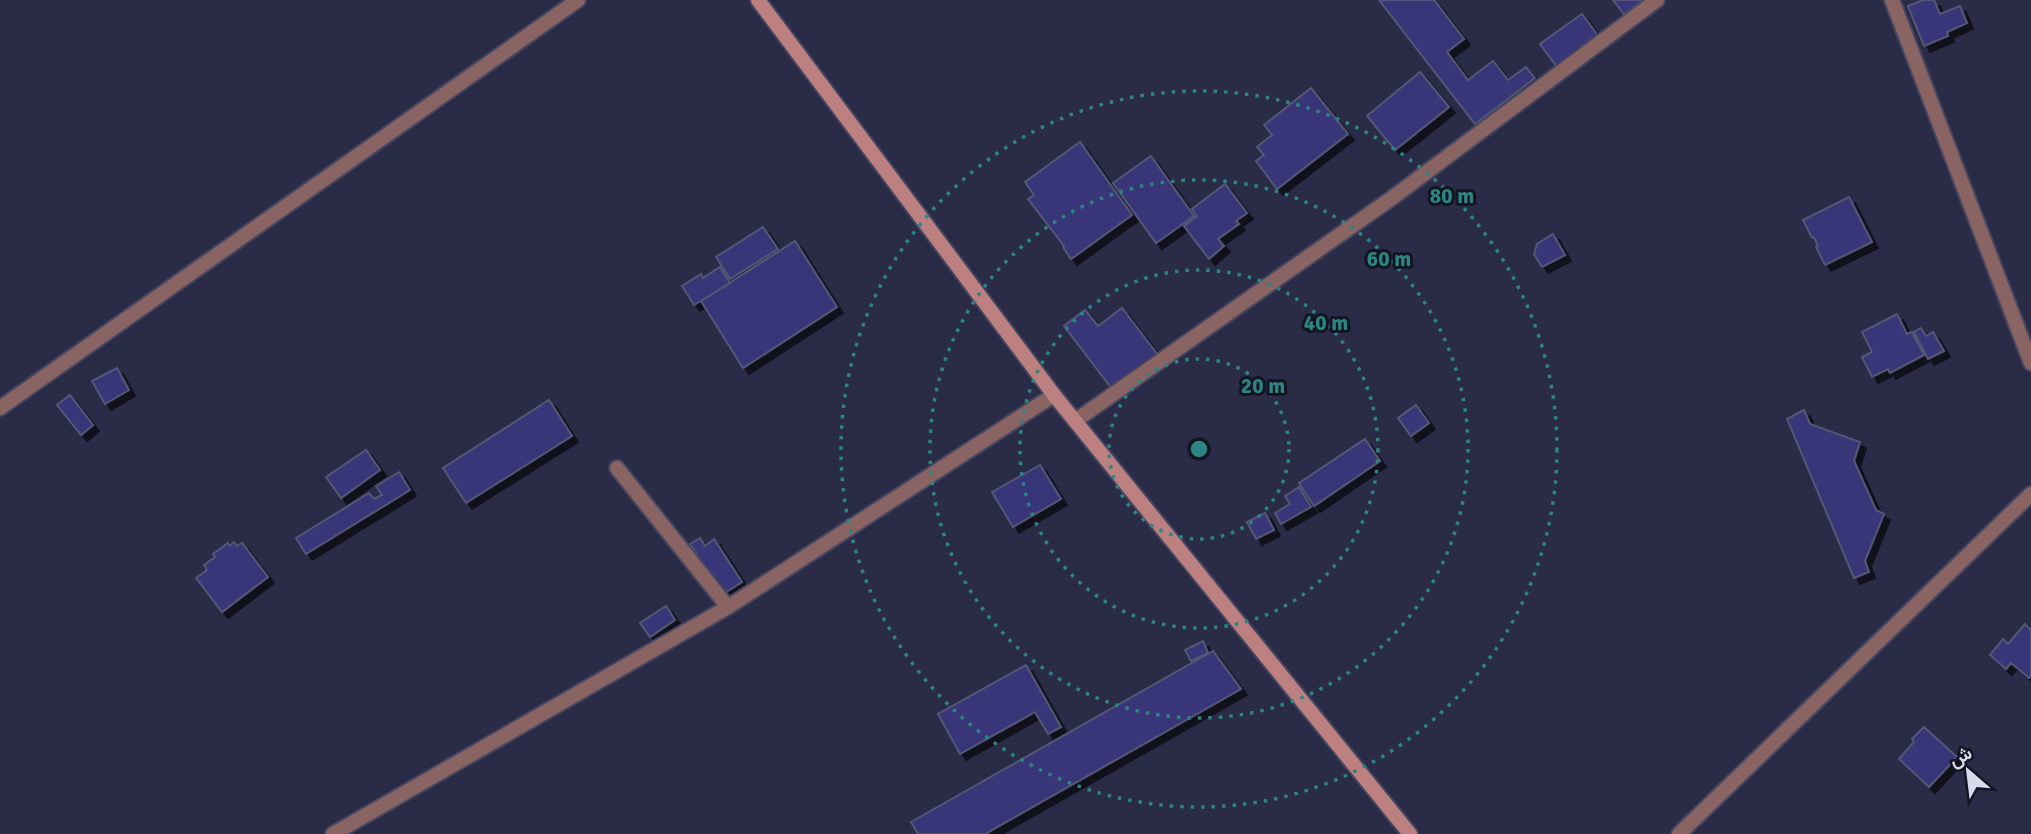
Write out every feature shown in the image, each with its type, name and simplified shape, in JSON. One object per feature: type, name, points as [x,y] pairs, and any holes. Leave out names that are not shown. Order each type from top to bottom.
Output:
[{"type":"main road","points":[[758,0],[1054,396],[1410,834]]},
{"type":"street","points":[[0,408],[578,0]]},
{"type":"street","points":[[1075,421],[1392,198],[1657,0]]},
{"type":"street","points":[[1892,0],[2031,363]]},
{"type":"street","points":[[332,834],[728,607],[1054,396]]},
{"type":"street","points":[[617,468],[728,607]]},
{"type":"street","points":[[1679,834],[2031,494]]},
{"type":"building","points":[[1379,0],[1434,0],[1464,39],[1447,52],[1468,80],[1493,61],[1508,80],[1526,67],[1535,78],[1475,124]]},
{"type":"building","points":[[1613,0],[1643,0],[1624,14]]},
{"type":"building","points":[[1923,0],[1934,0],[1940,14],[1960,6],[1967,23],[1947,32],[1948,36],[1924,46],[1908,6]]},
{"type":"building","points":[[1582,14],[1599,37],[1557,67],[1540,44]]},
{"type":"building","points":[[1420,72],[1449,107],[1395,150],[1367,116]]},
{"type":"building","points":[[1311,88],[1348,134],[1277,189],[1256,161],[1264,155],[1257,147],[1272,135],[1264,125]]},
{"type":"building","points":[[1080,142],[1132,215],[1071,259],[1028,199],[1034,195],[1025,182]]},
{"type":"building","points":[[1151,156],[1194,216],[1156,243],[1113,183]]},
{"type":"building","points":[[1225,184],[1247,213],[1236,221],[1239,224],[1218,239],[1224,246],[1209,259],[1184,226],[1197,216],[1192,209]]},
{"type":"building","points":[[1849,197],[1872,242],[1825,265],[1814,237],[1812,238],[1803,220]]},
{"type":"building","points":[[763,227],[778,249],[730,279],[716,257]]},
{"type":"building","points":[[1553,234],[1565,255],[1542,267],[1534,254],[1537,244]]},
{"type":"building","points":[[795,241],[837,307],[743,368],[701,301]]},
{"type":"building","points":[[720,267],[730,283],[694,305],[682,286],[701,274],[703,278]]},
{"type":"building","points":[[1122,308],[1158,355],[1113,390],[1064,326],[1085,310],[1098,326]]},
{"type":"building","points":[[1897,314],[1907,334],[1912,332],[1924,355],[1890,373],[1888,369],[1872,377],[1862,357],[1872,352],[1862,332]]},
{"type":"building","points":[[1921,328],[1926,336],[1933,332],[1944,351],[1928,359],[1914,332]]},
{"type":"building","points":[[117,368],[129,390],[105,404],[92,381]]},
{"type":"building","points":[[70,395],[93,425],[81,435],[57,405]]},
{"type":"building","points":[[549,400],[572,436],[466,503],[443,468]]},
{"type":"building","points":[[1416,405],[1429,423],[1411,436],[1398,418]]},
{"type":"building","points":[[1804,410],[1810,424],[1860,442],[1854,461],[1876,510],[1884,514],[1865,561],[1869,572],[1854,578],[1787,419]]},
{"type":"building","points":[[1365,439],[1380,461],[1314,506],[1299,483]]},
{"type":"building","points":[[366,450],[380,470],[341,498],[326,477]]},
{"type":"building","points":[[1040,465],[1061,499],[1013,527],[992,492]]},
{"type":"building","points":[[399,472],[410,490],[306,554],[296,538],[369,493],[374,499],[382,495],[376,486]]},
{"type":"building","points":[[1299,487],[1311,507],[1281,524],[1275,513],[1290,504],[1285,496]]},
{"type":"building","points":[[1265,513],[1274,530],[1256,539],[1247,522]]},
{"type":"building","points":[[700,538],[705,546],[714,539],[742,582],[723,594],[690,544]]},
{"type":"building","points":[[234,542],[237,546],[242,543],[268,577],[222,612],[196,578],[207,570],[204,565],[215,557],[213,554],[228,543],[230,546]]},
{"type":"building","points":[[666,606],[675,620],[650,637],[640,623]]},
{"type":"building","points":[[2025,624],[2031,630],[2029,678],[2011,663],[2006,669],[1990,655],[2003,639],[2008,644]]},
{"type":"building","points":[[1203,641],[1208,653],[1191,661],[1185,650]]},
{"type":"building","points":[[1213,651],[1241,689],[985,834],[918,834],[911,822]]},
{"type":"building","points":[[1026,665],[1061,727],[1048,734],[1035,712],[960,754],[938,714]]},
{"type":"building","points":[[1924,727],[1957,757],[1929,787],[1899,759]]}]
